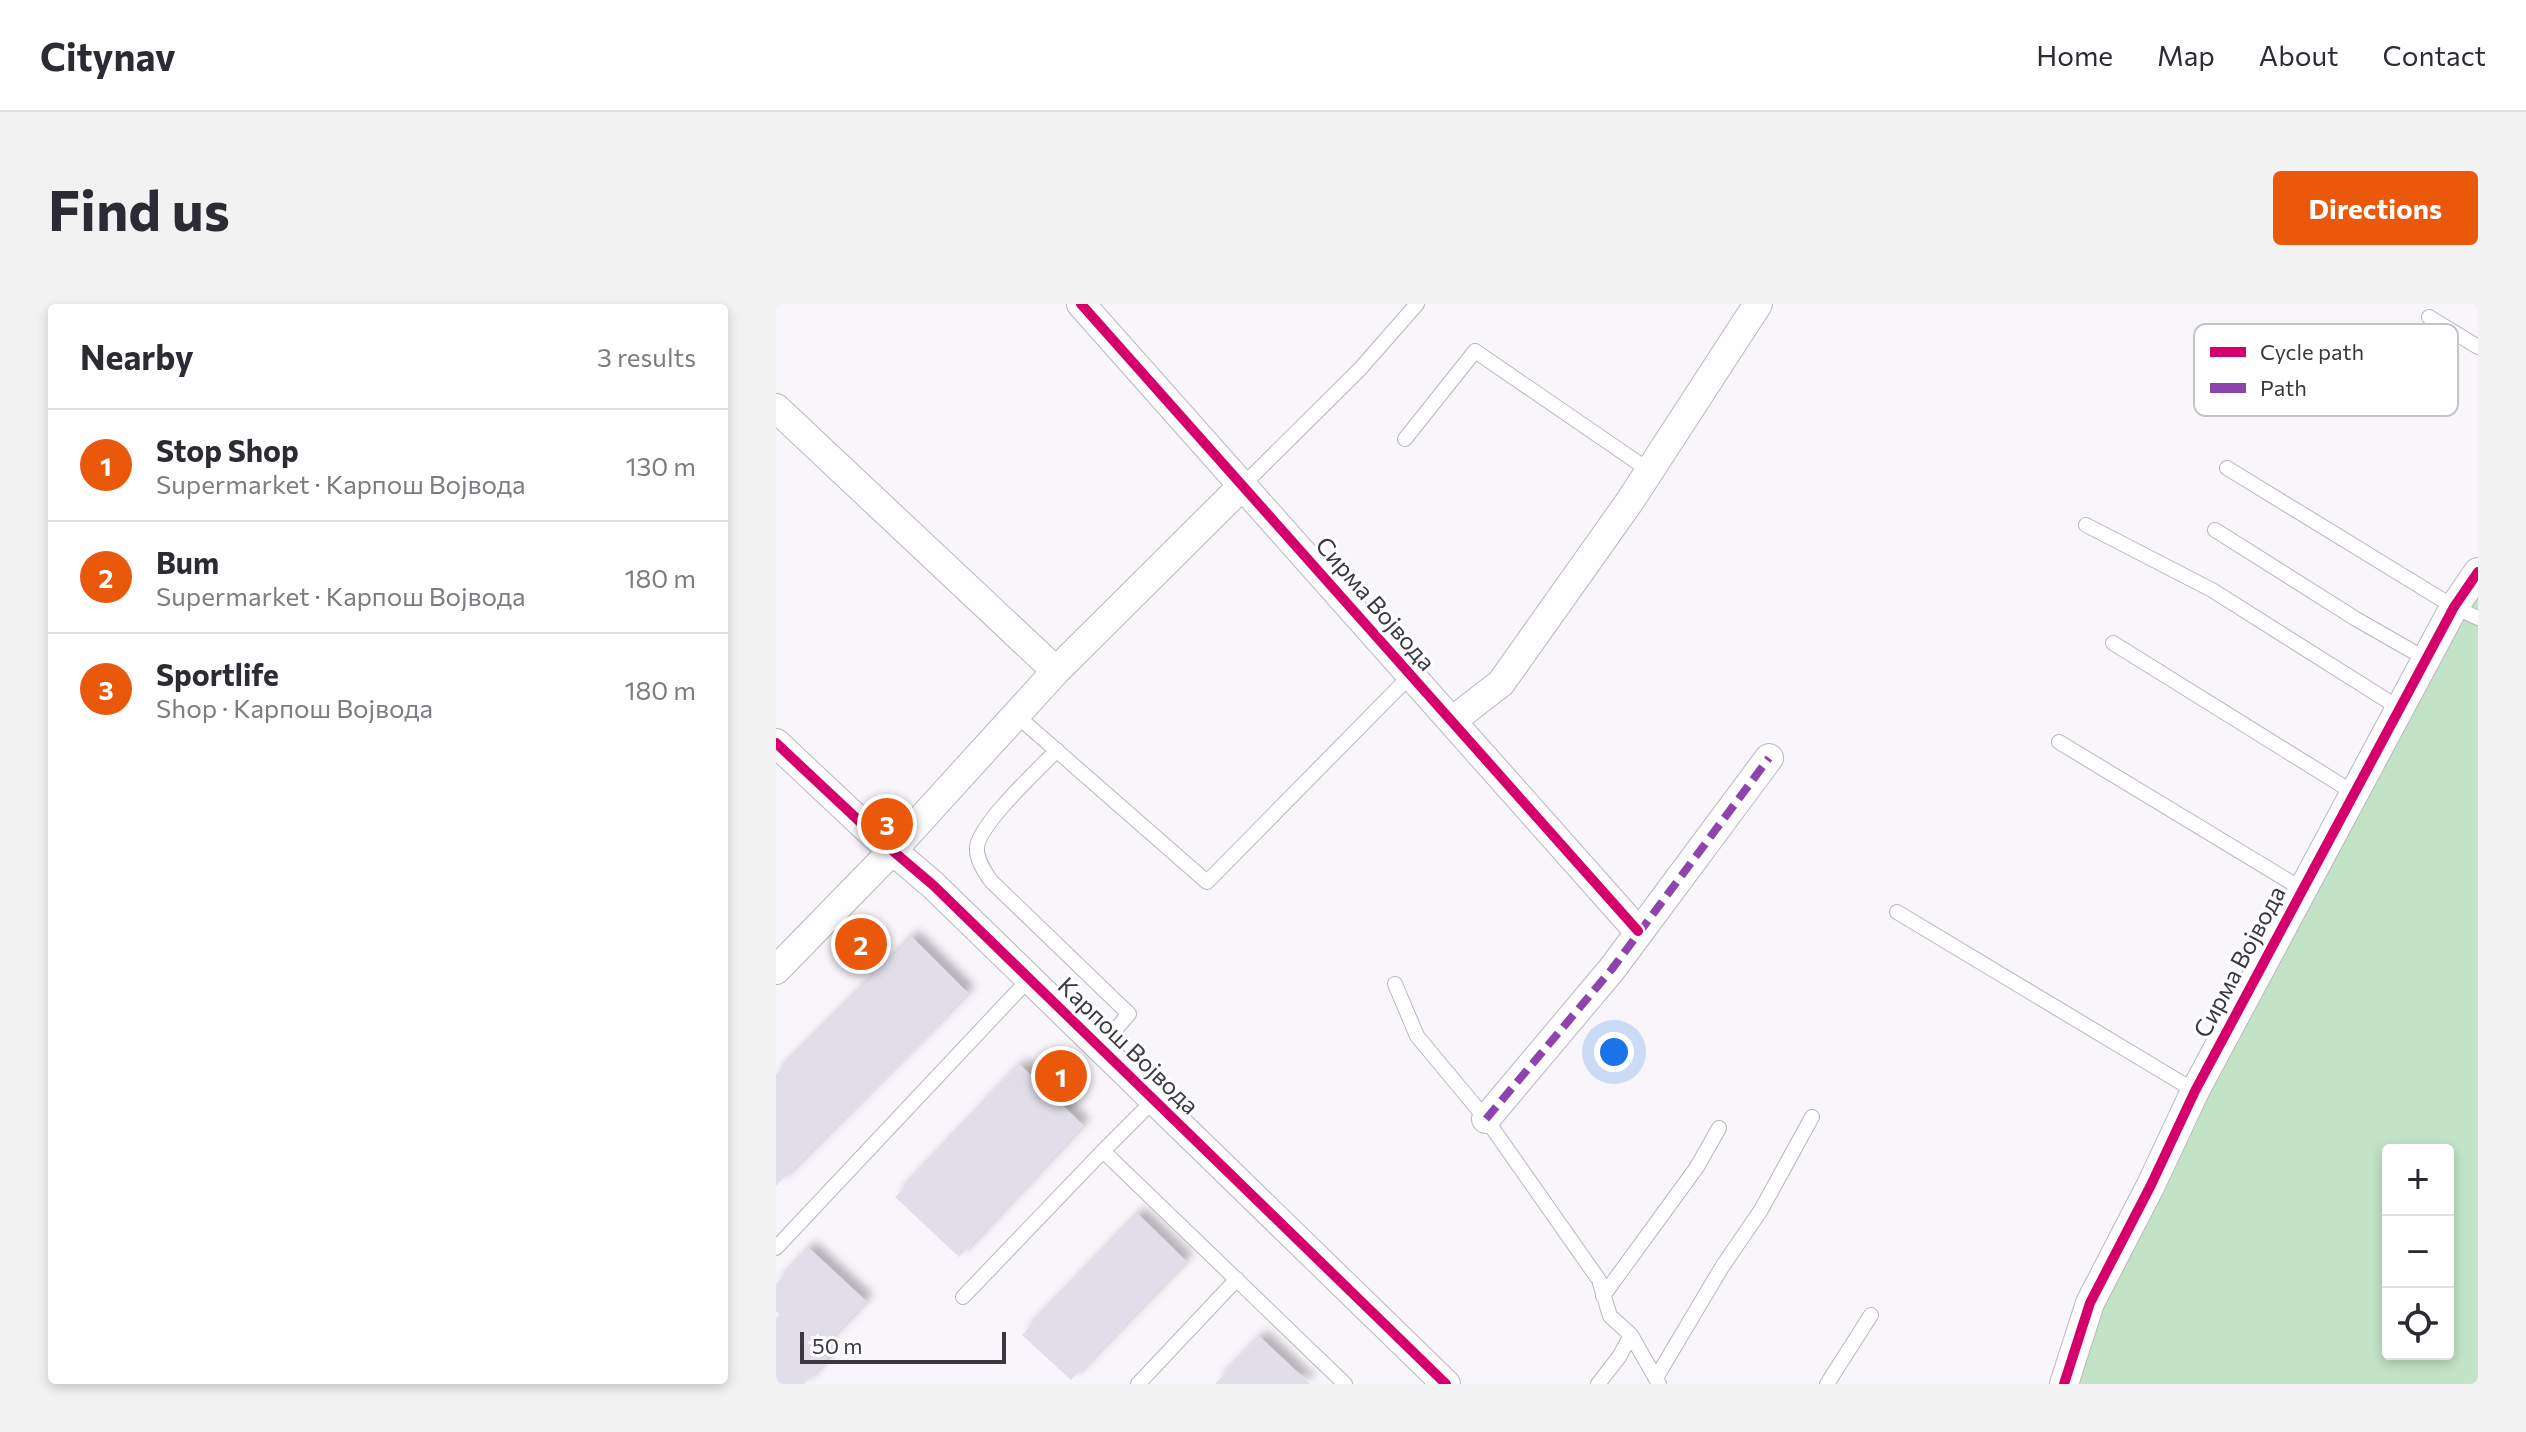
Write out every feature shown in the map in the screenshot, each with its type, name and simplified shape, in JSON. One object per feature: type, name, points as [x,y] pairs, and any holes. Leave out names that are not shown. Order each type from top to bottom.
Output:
[{"type":"street","name":"Сирма Војвода","points":[[1081,304],[1638,931]]},
{"type":"street","points":[[1452,721],[1501,683],[1650,471],[1758,304]]},
{"type":"street","points":[[776,408],[1056,671]]},
{"type":"street","points":[[776,970],[893,850],[1056,671],[1244,484]]},
{"type":"street","name":"Сирма Војвода","points":[[2064,1384],[2090,1303],[2195,1091],[2426,659],[2466,612],[2478,572]]},
{"type":"street","name":"Карпош Војвода","points":[[776,743],[933,885],[1446,1384]]},
{"type":"street","points":[[1486,1119],[1612,969],[1769,758]]},
{"type":"lane","points":[[1244,484],[1360,369],[1417,304]]},
{"type":"lane","points":[[2429,317],[2440,324]]},
{"type":"lane","points":[[2458,335],[2478,347]]},
{"type":"lane","points":[[1405,439],[1475,351],[1650,471]]},
{"type":"lane","points":[[2227,468],[2466,612]]},
{"type":"lane","points":[[2086,525],[2212,590],[2399,708]]},
{"type":"lane","points":[[2215,530],[2426,659]]},
{"type":"lane","points":[[2113,643],[2354,793]]},
{"type":"lane","points":[[1016,715],[1207,882],[1411,675]]},
{"type":"lane","points":[[2059,742],[2302,889]]},
{"type":"lane","points":[[1057,750],[983,829],[977,849],[982,867],[991,881],[1129,1014],[1100,1047]]},
{"type":"lane","points":[[1897,912],[2195,1091]]},
{"type":"lane","points":[[776,1248],[1030,978]]},
{"type":"lane","points":[[1395,984],[1417,1036],[1486,1119],[1599,1280],[1610,1316],[1631,1335],[1658,1381]]},
{"type":"lane","points":[[963,1297],[1154,1100]]},
{"type":"lane","points":[[1658,1381],[1722,1267],[1761,1210],[1812,1117]]},
{"type":"lane","points":[[1603,1296],[1697,1167],[1719,1128]]},
{"type":"lane","points":[[1103,1151],[1345,1384]]},
{"type":"lane","points":[[1138,1384],[1237,1279]]},
{"type":"lane","points":[[1827,1384],[1871,1315]]},
{"type":"lane","points":[[1598,1384],[1631,1335]]},
{"type":"green space","points":[[2478,572],[2478,1384],[2065,1384],[2090,1303]]},
{"type":"building","points":[[912,937],[968,993],[776,1186],[776,1074]]},
{"type":"building","points":[[1020,1065],[1083,1125],[959,1257],[895,1197]]},
{"type":"building","points":[[1138,1214],[1186,1261],[1071,1380],[1022,1335]]},
{"type":"building","points":[[809,1248],[866,1301],[819,1351],[828,1358],[804,1384],[776,1384],[776,1318],[780,1314],[776,1311],[776,1284]]},
{"type":"building","points":[[1260,1337],[1310,1384],[1215,1384]]},
{"type":"marked path","points":[[1486,1119],[1612,969],[1769,758]]},
{"type":"cycle path","points":[[1081,304],[1638,931]]},
{"type":"cycle path","points":[[2064,1384],[2090,1303],[2195,1091],[2454,607],[2478,572]]},
{"type":"cycle path","points":[[776,743],[873,834],[933,885],[1446,1384]]},
{"type":"place","name":"Sportlife","points":[[887,824]]},
{"type":"place","name":"Bum","points":[[861,944]]},
{"type":"place","name":"Stop Shop","points":[[1061,1076]]}]
